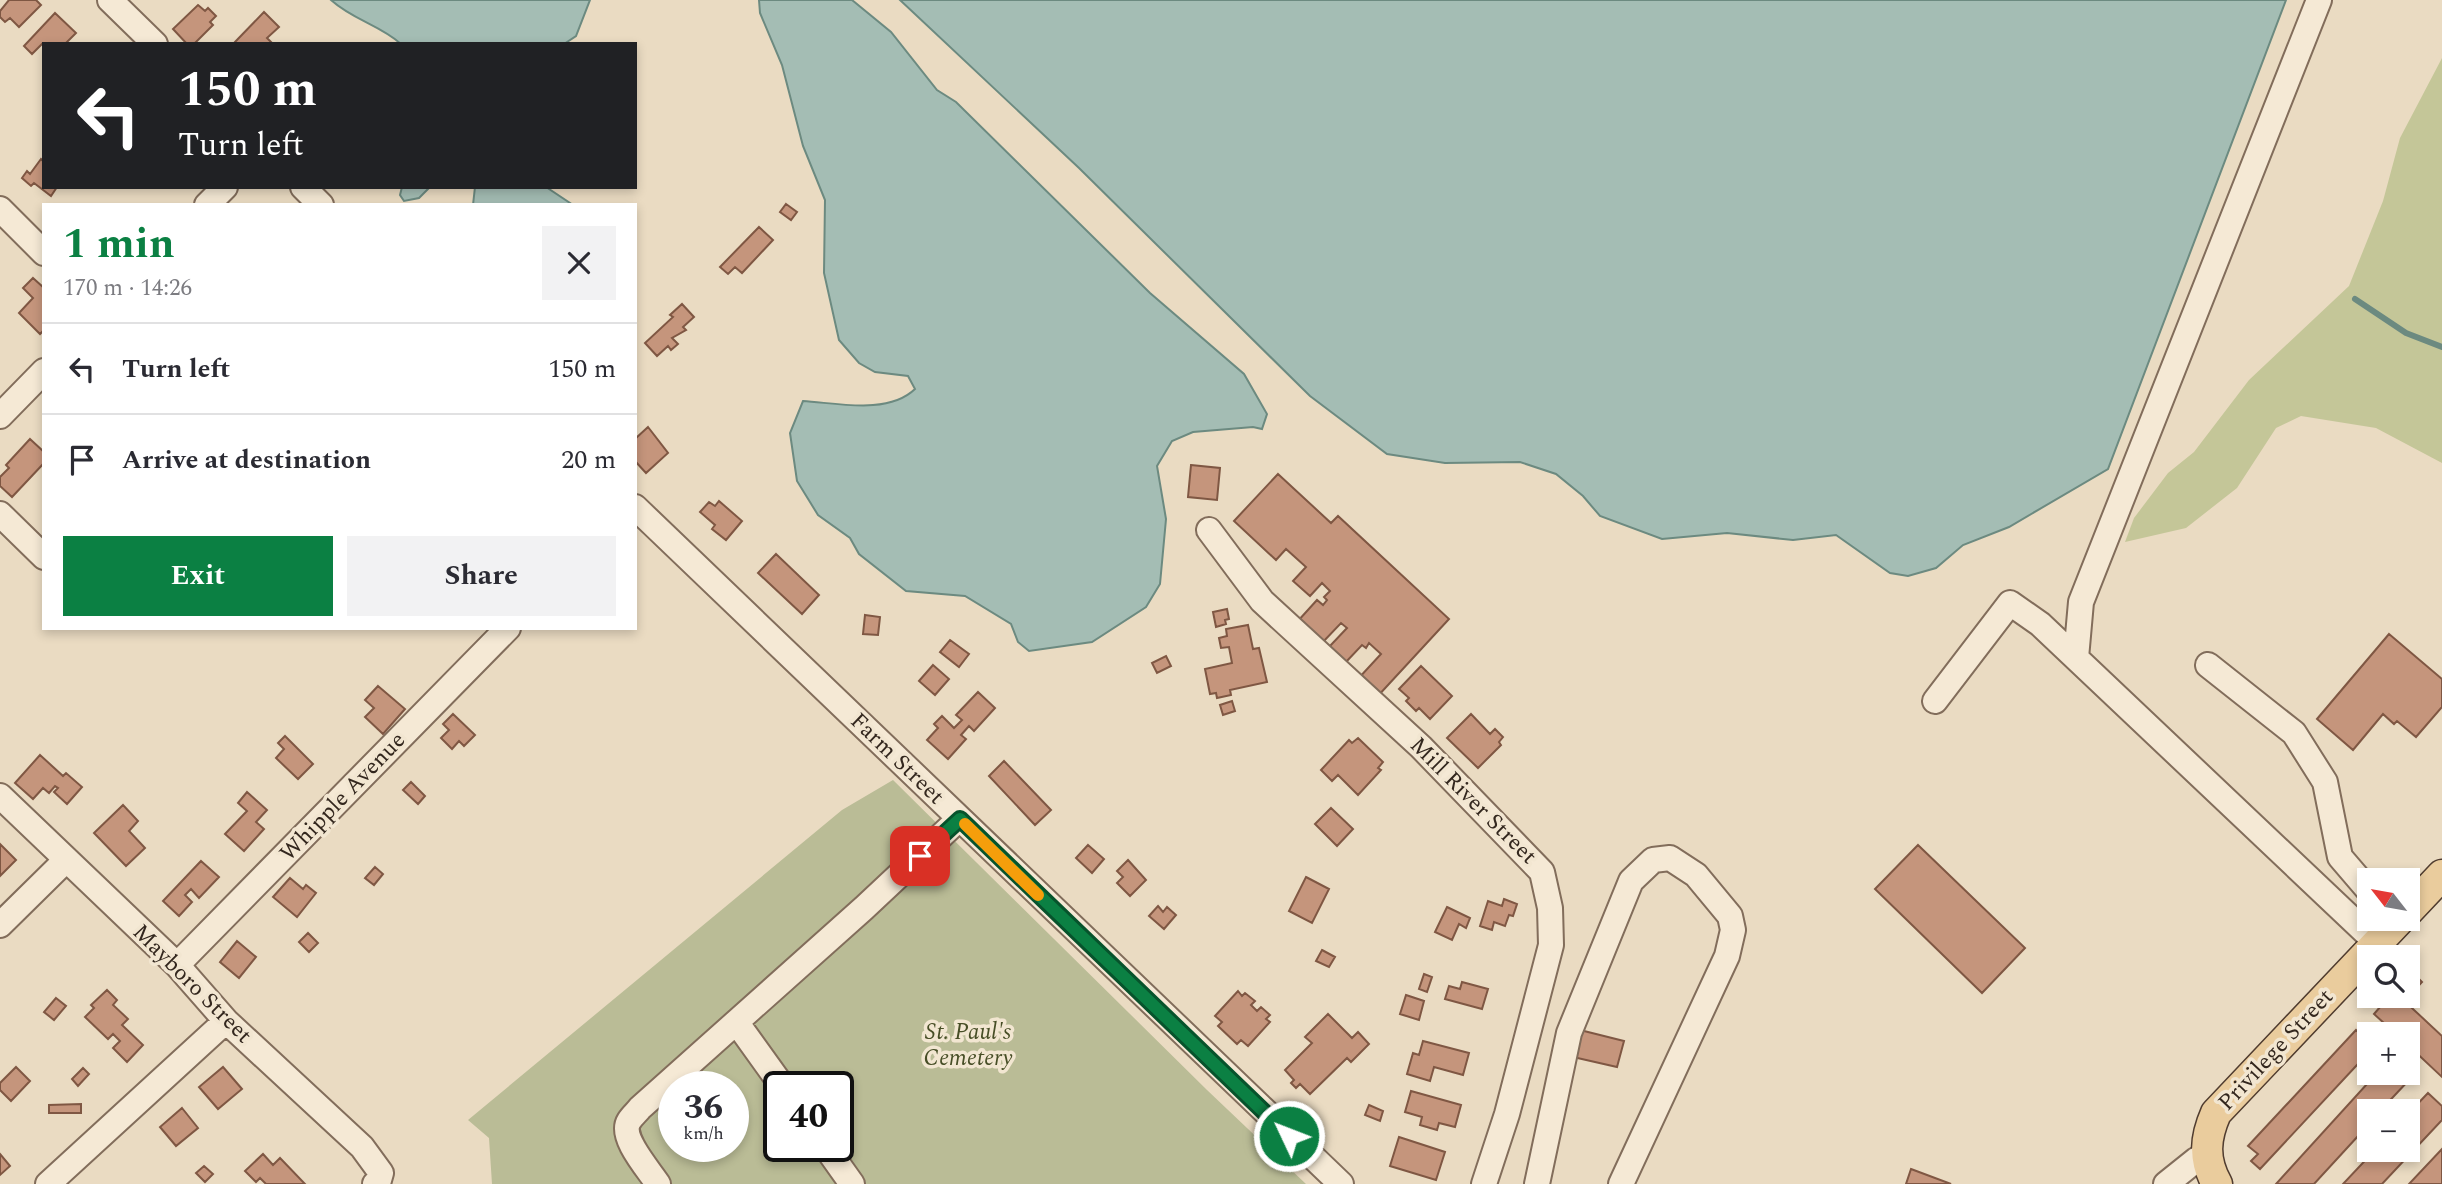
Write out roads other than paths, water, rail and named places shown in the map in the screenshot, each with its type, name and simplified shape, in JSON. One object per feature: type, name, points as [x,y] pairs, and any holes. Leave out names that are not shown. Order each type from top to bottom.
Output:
[{"type":"main road","name":"Privilege Street","points":[[2420,897],[2442,875]]},
{"type":"main road","name":"Privilege Street","points":[[2206,1156],[2208,1132],[2216,1112],[2387,931]]},
{"type":"main road","points":[[2206,1156],[2217,1184]]},
{"type":"street","points":[[110,0],[153,42]]},
{"type":"street","points":[[2076,658],[2081,602],[2319,0]]},
{"type":"street","points":[[209,203],[223,189]]},
{"type":"street","points":[[305,189],[319,203]]},
{"type":"street","points":[[0,209],[42,251]]},
{"type":"street","points":[[0,415],[42,372]]},
{"type":"street","name":"Farm Street","points":[[637,509],[1341,1184]]},
{"type":"street","points":[[0,514],[42,555]]},
{"type":"street","name":"Mill River Street","points":[[1209,530],[1262,601],[1421,747],[1542,872],[1550,908],[1551,945],[1507,1114],[1484,1184]]},
{"type":"street","points":[[1935,701],[2010,603],[2040,624],[2076,658],[2357,891]]},
{"type":"street","name":"Whipple Avenue","points":[[177,965],[506,630]]},
{"type":"street","points":[[2208,665],[2294,733],[2325,782],[2340,857],[2357,877]]},
{"type":"street","name":"Mayboro Street","points":[[0,796],[177,965],[226,1021],[362,1147],[374,1162],[378,1180]]},
{"type":"street","points":[[658,1184],[631,1144],[626,1130],[628,1122],[640,1108],[960,819]]},
{"type":"street","points":[[1537,1184],[1569,1033],[1631,881],[1653,860],[1670,858],[1696,875],[1730,916],[1733,930],[1727,956],[1621,1184]]},
{"type":"street","points":[[0,925],[66,860]]},
{"type":"street","points":[[48,1184],[226,1021]]},
{"type":"street","points":[[737,1023],[772,1071]]},
{"type":"street","points":[[2166,1184],[2196,1160],[2206,1156]]},
{"type":"street","points":[[836,1162],[852,1184]]},
{"type":"water","points":[[331,0],[590,0],[576,36],[567,42],[398,42]]},
{"type":"water","points":[[759,0],[852,0],[891,32],[937,90],[956,102],[1150,293],[1244,374],[1267,414],[1262,429],[1253,427],[1193,432],[1172,441],[1157,466],[1166,519],[1160,584],[1146,607],[1092,642],[1029,651],[1018,642],[1011,624],[965,596],[906,591],[859,554],[850,538],[818,515],[797,481],[790,433],[803,401],[877,405],[904,397],[915,389],[908,376],[875,372],[859,363],[839,340],[824,273],[825,200],[803,146],[782,65],[760,13]]},
{"type":"water","points":[[900,0],[2286,0],[2108,469],[2009,527],[1963,545],[1936,568],[1908,576],[1890,573],[1836,535],[1793,540],[1727,533],[1662,539],[1600,516],[1583,496],[1556,474],[1520,462],[1445,463],[1387,454],[1310,396],[1079,168]]},
{"type":"water","points":[[402,189],[428,189],[419,198],[404,201],[400,195]]},
{"type":"water","points":[[475,189],[549,189],[570,203],[473,203]]},
{"type":"waterway","points":[[2355,299],[2406,333],[2442,347]]},
{"type":"park label","name":"St. Paul's Cemetery","points":[[968,1045]]}]
